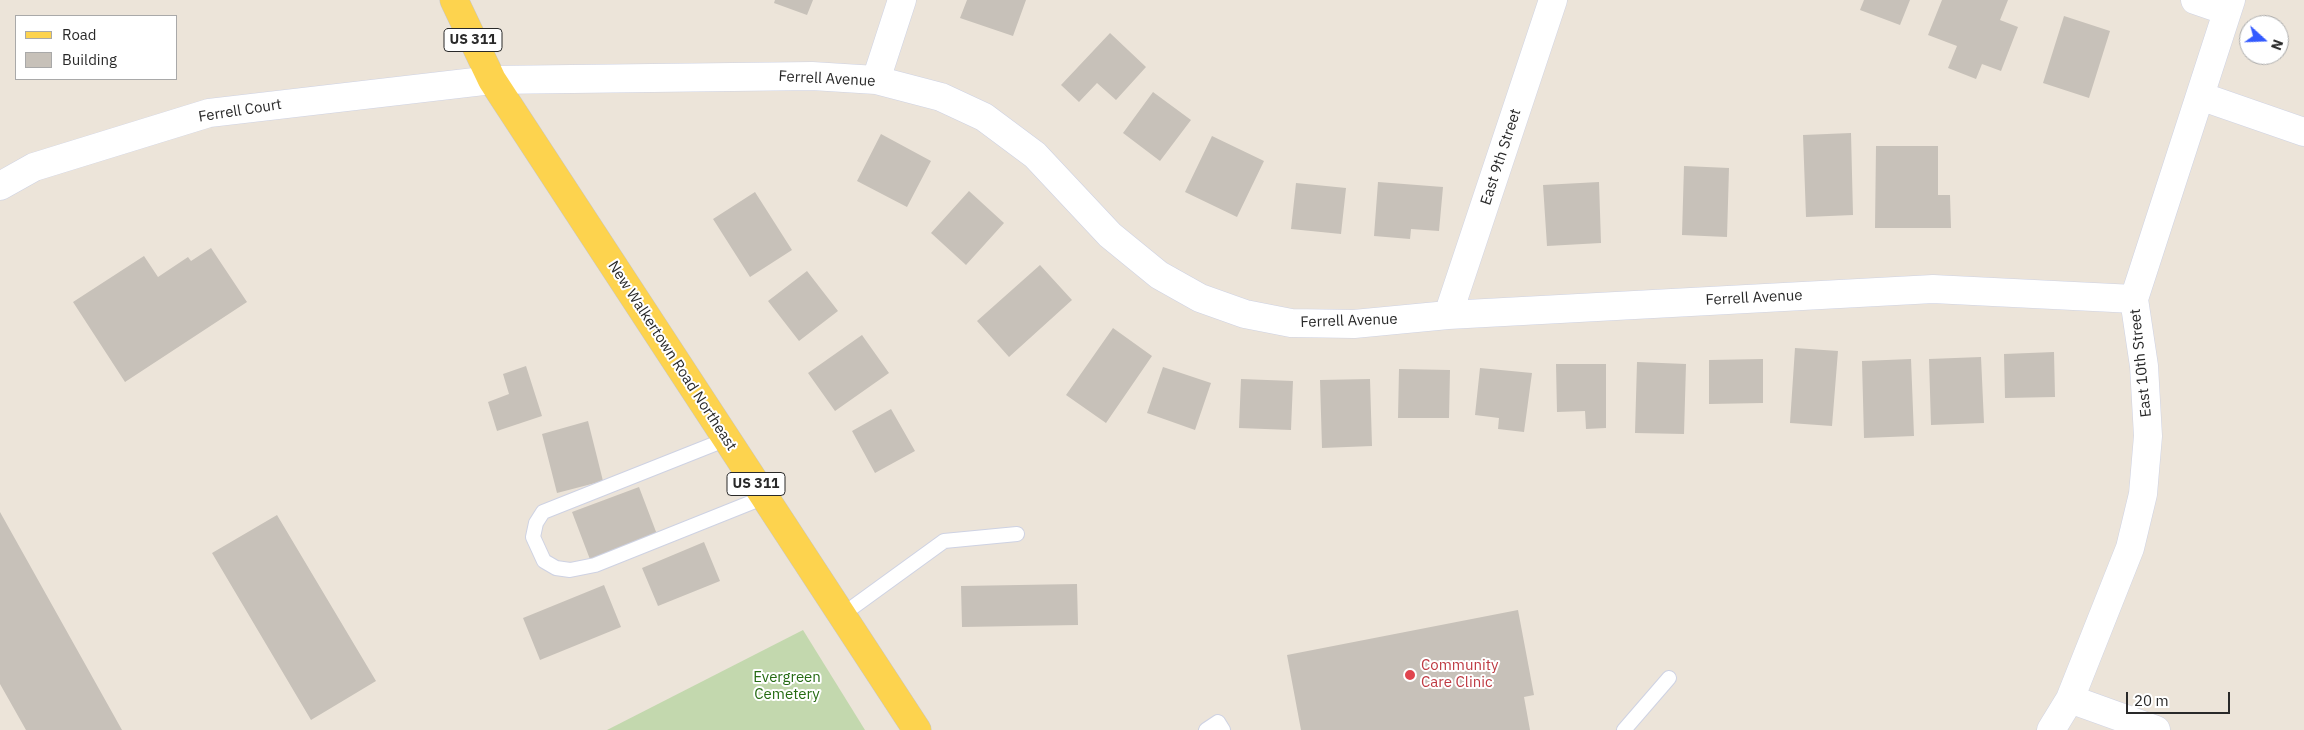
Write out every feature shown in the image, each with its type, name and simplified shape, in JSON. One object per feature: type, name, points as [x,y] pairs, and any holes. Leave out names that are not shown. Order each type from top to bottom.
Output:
[{"type":"main road","name":"New Walkertown Road Northeast","points":[[454,0],[492,80],[917,730]]},
{"type":"street","points":[[876,80],[902,0]]},
{"type":"street","name":"East 9th Street","points":[[1448,315],[1553,0]]},
{"type":"street","points":[[2195,0],[2229,6]]},
{"type":"street","name":"East 10th Street","points":[[2051,730],[2070,699],[2130,548],[2143,494],[2148,436],[2144,366],[2134,299],[2229,6]]},
{"type":"street","name":"Ferrell Avenue","points":[[492,80],[812,76],[876,80],[941,97],[984,117],[1035,155],[1110,235],[1159,275],[1200,298],[1245,314],[1291,324],[1354,324],[1448,315],[1933,289],[2134,299]]},
{"type":"street","name":"Ferrell Court","points":[[0,186],[34,168],[209,113],[492,80]]},
{"type":"street","points":[[2200,96],[2304,132]]},
{"type":"street","points":[[2070,699],[2156,730]]},
{"type":"lane","points":[[726,440],[543,512],[536,523],[534,537],[544,561],[556,568],[570,570],[596,565],[765,498]]},
{"type":"lane","points":[[842,615],[944,540],[1017,534]]},
{"type":"lane","points":[[1624,730],[1669,678]]},
{"type":"lane","points":[[1206,730],[1218,722],[1223,730]]},
{"type":"green space","name":"Evergreen Cemetery","points":[[803,630],[865,730],[607,730]]},
{"type":"building","points":[[775,0],[813,0],[807,15],[774,3]]},
{"type":"building","points":[[967,0],[1026,0],[1013,36],[960,18]]},
{"type":"building","points":[[1864,0],[1910,0],[1900,25],[1860,10]]},
{"type":"building","points":[[1942,0],[2008,0],[2000,20],[2018,27],[2001,71],[1982,64],[1976,79],[1948,68],[1957,46],[1928,35]]},
{"type":"building","points":[[2064,16],[2110,31],[2089,98],[2043,83]]},
{"type":"building","points":[[1110,33],[1146,67],[1116,100],[1097,83],[1079,102],[1061,85]]},
{"type":"building","points":[[1153,92],[1191,120],[1160,161],[1123,133]]},
{"type":"building","points":[[1851,133],[1853,215],[1806,217],[1803,135]]},
{"type":"building","points":[[881,134],[931,161],[907,207],[857,181]]},
{"type":"building","points":[[1212,136],[1264,161],[1237,217],[1185,192]]},
{"type":"building","points":[[1876,146],[1938,146],[1938,195],[1950,195],[1951,228],[1875,228]]},
{"type":"building","points":[[1684,166],[1729,168],[1727,237],[1682,235]]},
{"type":"building","points":[[1378,182],[1443,187],[1439,231],[1411,229],[1410,239],[1374,236]]},
{"type":"building","points":[[1599,182],[1601,243],[1547,246],[1543,185]]},
{"type":"building","points":[[1296,183],[1346,188],[1341,234],[1291,229]]},
{"type":"building","points":[[969,191],[1004,223],[966,265],[931,233]]},
{"type":"building","points":[[755,192],[792,250],[750,277],[713,219]]},
{"type":"building","points":[[211,248],[247,302],[125,382],[73,302],[144,256],[158,277],[188,257],[191,261]]},
{"type":"building","points":[[1040,265],[1072,300],[1009,357],[977,321]]},
{"type":"building","points":[[807,271],[838,311],[799,341],[768,301]]},
{"type":"building","points":[[1113,328],[1152,356],[1106,423],[1066,395]]},
{"type":"building","points":[[862,335],[889,373],[835,411],[808,373]]},
{"type":"building","points":[[1795,348],[1838,351],[1832,426],[1790,423]]},
{"type":"building","points":[[2054,352],[2055,397],[2005,398],[2004,354]]},
{"type":"building","points":[[1981,357],[1984,423],[1931,425],[1929,359]]},
{"type":"building","points":[[1763,359],[1763,403],[1709,404],[1709,360]]},
{"type":"building","points":[[1911,359],[1914,436],[1864,438],[1862,361]]},
{"type":"building","points":[[1637,362],[1686,364],[1684,434],[1635,433]]},
{"type":"building","points":[[1556,364],[1606,364],[1606,428],[1586,429],[1585,411],[1557,412]]},
{"type":"building","points":[[526,366],[542,416],[497,431],[488,402],[509,394],[503,374]]},
{"type":"building","points":[[1163,367],[1211,383],[1195,430],[1147,413]]},
{"type":"building","points":[[1480,368],[1532,373],[1524,432],[1498,429],[1499,418],[1475,415]]},
{"type":"building","points":[[1399,369],[1450,370],[1449,418],[1398,418]]},
{"type":"building","points":[[1241,379],[1293,381],[1291,430],[1239,428]]},
{"type":"building","points":[[1370,379],[1372,446],[1322,448],[1320,380]]},
{"type":"building","points":[[891,409],[915,451],[875,473],[852,431]]},
{"type":"building","points":[[588,421],[603,481],[557,493],[542,434]]},
{"type":"building","points":[[639,487],[658,537],[591,562],[572,512]]},
{"type":"building","points":[[0,512],[122,730],[26,730],[0,684]]},
{"type":"building","points":[[277,515],[376,681],[311,720],[212,553]]},
{"type":"building","points":[[704,542],[720,581],[658,606],[642,568]]},
{"type":"building","points":[[1077,584],[1078,625],[962,627],[961,586]]},
{"type":"building","points":[[604,585],[621,627],[540,660],[523,618]]},
{"type":"building","name":"Community Care Clinic","points":[[1518,610],[1534,695],[1524,697],[1530,730],[1301,730],[1287,655]]},
{"type":"place","name":"Community Care Clinic","points":[[1410,675]]}]
